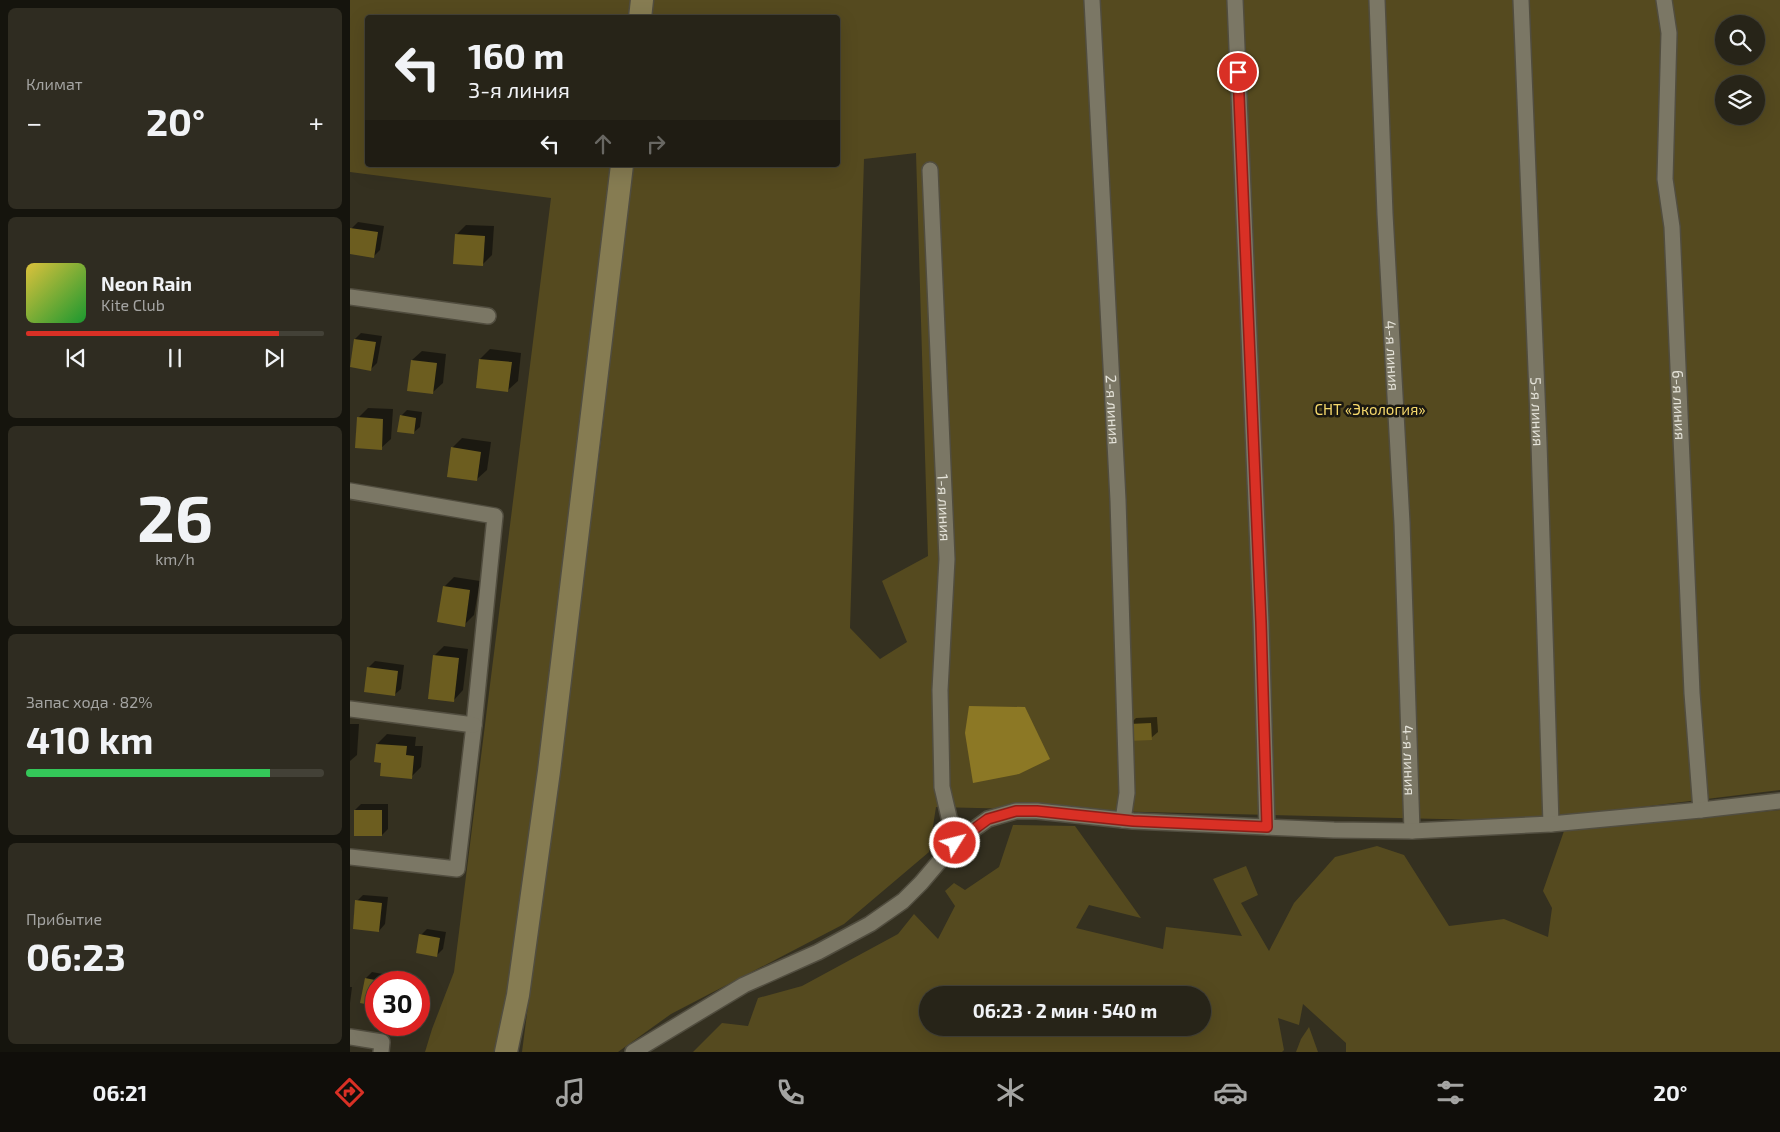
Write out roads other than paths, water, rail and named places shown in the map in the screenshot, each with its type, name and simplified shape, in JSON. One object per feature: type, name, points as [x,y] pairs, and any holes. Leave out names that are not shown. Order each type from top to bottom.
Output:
[{"type":"main road","points":[[640,15],[642,0]]},
{"type":"main road","points":[[506,1052],[518,995],[549,771],[622,167]]},
{"type":"street","name":"2-я линия","points":[[1092,0],[1118,510],[1127,793],[1122,820]]},
{"type":"street","points":[[1235,0],[1260,593],[1267,827]]},
{"type":"street","name":"4-я линия","points":[[1377,0],[1385,214],[1402,523],[1412,831]]},
{"type":"street","name":"5-я линия","points":[[1521,0],[1540,453],[1551,824]]},
{"type":"street","name":"6-я линия","points":[[1664,0],[1669,33],[1665,179],[1672,227],[1692,693],[1701,810]]},
{"type":"street","name":"1-я линия","points":[[930,170],[947,559],[940,690],[942,787],[955,843]]},
{"type":"street","points":[[350,297],[488,316]]},
{"type":"street","points":[[350,492],[495,516],[457,869],[350,857]]},
{"type":"street","points":[[350,709],[474,725]]},
{"type":"street","points":[[633,1052],[744,986],[818,952],[870,924],[903,901],[955,843],[988,819],[1016,811],[1037,811],[1122,820],[1334,830],[1412,831],[1551,824],[1780,801]]},
{"type":"street","points":[[350,1037],[382,1042],[381,1052]]},
{"type":"park label","name":"СНТ «Экология»","points":[[1370,409]]}]
